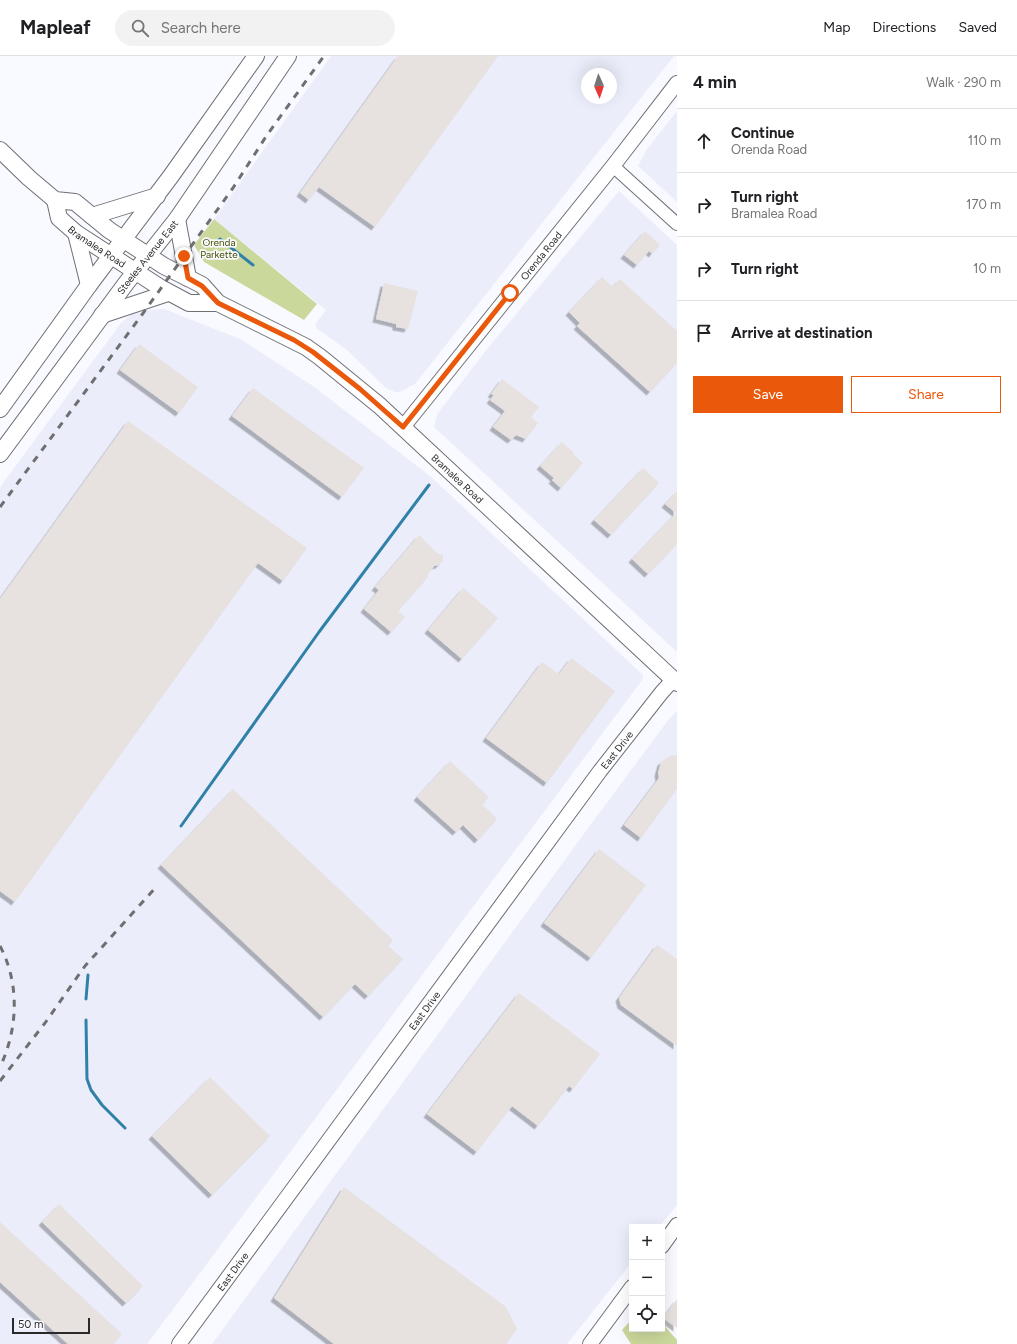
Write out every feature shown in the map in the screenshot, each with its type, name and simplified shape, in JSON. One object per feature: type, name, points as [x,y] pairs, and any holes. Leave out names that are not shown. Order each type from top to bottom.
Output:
[{"type":"main road","points":[[0,408],[89,285],[157,196],[256,56]]},
{"type":"main road","name":"Steeles Avenue East","points":[[0,454],[102,315],[177,219],[288,56]]},
{"type":"main road","points":[[0,150],[29,178],[55,200]]},
{"type":"main road","points":[[92,216],[157,196]]},
{"type":"main road","name":"Bramalea Road","points":[[218,303],[188,303],[168,293],[76,233],[59,218],[55,200],[75,202],[109,230],[124,240],[164,266],[202,286],[218,303],[306,347],[360,389],[403,427],[675,681]]},
{"type":"main road","points":[[177,219],[188,278]]},
{"type":"main road","points":[[76,233],[89,285]]},
{"type":"main road","points":[[102,315],[168,293]]},
{"type":"street","name":"Orenda Road","points":[[403,427],[677,83]]},
{"type":"street","points":[[612,166],[677,224]]},
{"type":"street","name":"East Drive","points":[[179,1344],[600,771],[662,692],[675,681]]},
{"type":"street","points":[[665,1242],[677,1226]]},
{"type":"street","points":[[590,1344],[629,1291]]},
{"type":"shaded area","points":[[331,56],[674,56],[415,384],[400,392],[395,392],[386,388],[347,350],[316,328],[316,323],[326,310],[214,219]]},
{"type":"shaded area","points":[[677,111],[677,202],[638,166],[647,149]]},
{"type":"shaded area","points":[[619,191],[677,245],[677,652],[434,427],[437,415],[441,409],[491,344]]},
{"type":"shaded area","points":[[164,309],[240,339],[313,386],[430,476],[643,675],[643,679],[147,1344],[0,1344],[0,487],[121,323],[132,314],[148,310]]},
{"type":"shaded area","points":[[677,711],[677,1205],[661,1224],[629,1224],[629,1266],[567,1344],[212,1344],[594,820],[669,719]]},
{"type":"green space","name":"Orenda Parkette","points":[[214,219],[317,304],[304,320],[204,262],[194,245]]},
{"type":"green space","points":[[629,1322],[629,1332],[665,1332],[665,1326],[677,1340],[677,1344],[631,1344],[622,1330]]},
{"type":"building","points":[[398,56],[498,56],[375,227],[319,187],[309,200],[300,193]]},
{"type":"building","points":[[645,231],[660,245],[652,254],[649,251],[637,265],[624,255]]},
{"type":"building","points":[[602,277],[613,287],[620,279],[677,331],[677,363],[650,392],[577,326],[580,323],[569,312]]},
{"type":"building","points":[[384,283],[418,291],[408,329],[396,327],[396,324],[376,319]]},
{"type":"building","points":[[139,344],[198,387],[179,413],[120,370]]},
{"type":"building","points":[[502,379],[539,407],[531,417],[538,423],[526,439],[516,435],[511,440],[493,427],[505,411],[490,400],[494,395],[491,394]]},
{"type":"building","points":[[253,388],[364,468],[342,497],[232,416]]},
{"type":"building","points":[[128,421],[307,548],[283,581],[258,563],[15,902],[0,891],[0,599]]},
{"type":"building","points":[[562,442],[583,463],[561,488],[552,480],[554,478],[540,466]]},
{"type":"building","points":[[643,468],[659,483],[611,535],[594,520]]},
{"type":"building","points":[[677,491],[677,544],[648,574],[632,559],[676,513],[665,504]]},
{"type":"building","points":[[419,535],[437,553],[443,555],[443,561],[439,565],[434,566],[427,576],[428,577],[398,611],[405,617],[391,632],[364,609],[379,590],[375,587]]},
{"type":"building","points":[[463,588],[498,618],[462,659],[428,630]]},
{"type":"building","points":[[571,658],[615,691],[547,783],[486,738],[542,662],[559,674]]},
{"type":"building","points":[[677,755],[677,789],[641,838],[624,825],[659,778],[658,773],[661,762],[670,756]]},
{"type":"building","points":[[450,761],[489,797],[482,804],[497,819],[478,840],[463,825],[456,832],[417,797]]},
{"type":"building","points":[[233,789],[393,940],[388,946],[403,959],[368,996],[355,984],[323,1017],[161,865]]},
{"type":"building","points":[[599,849],[646,885],[591,958],[544,923]]},
{"type":"building","points":[[657,945],[677,959],[677,1046],[621,1005],[619,998]]},
{"type":"building","points":[[519,993],[600,1054],[573,1089],[569,1086],[538,1126],[512,1106],[477,1152],[427,1114]]},
{"type":"building","points":[[210,1077],[270,1136],[212,1195],[152,1136]]},
{"type":"building","points":[[344,1187],[506,1307],[517,1329],[506,1344],[334,1344],[274,1298]]},
{"type":"building","points":[[59,1204],[143,1286],[126,1303],[42,1222]]},
{"type":"building","points":[[0,1222],[122,1334],[113,1344],[68,1344],[0,1282]]},
{"type":"building","points":[[677,1299],[677,1328],[665,1319],[665,1315]]},
{"type":"waterway","points":[[220,239],[253,265]]},
{"type":"waterway","points":[[181,826],[319,632],[429,485]]},
{"type":"waterway","points":[[86,999],[88,975]]},
{"type":"waterway","points":[[86,1020],[87,1079],[91,1090],[102,1105],[125,1128]]},
{"type":"railway","points":[[0,507],[141,316],[233,188],[267,135],[324,56]]},
{"type":"railway","points":[[0,1081],[45,1023],[85,966],[157,886]]},
{"type":"railway","points":[[0,946],[11,976],[14,991],[13,1022],[6,1052],[0,1067]]},
{"type":"route","points":[[184,256],[188,278],[202,286],[218,303],[306,347],[360,389],[403,427],[510,293]]}]
